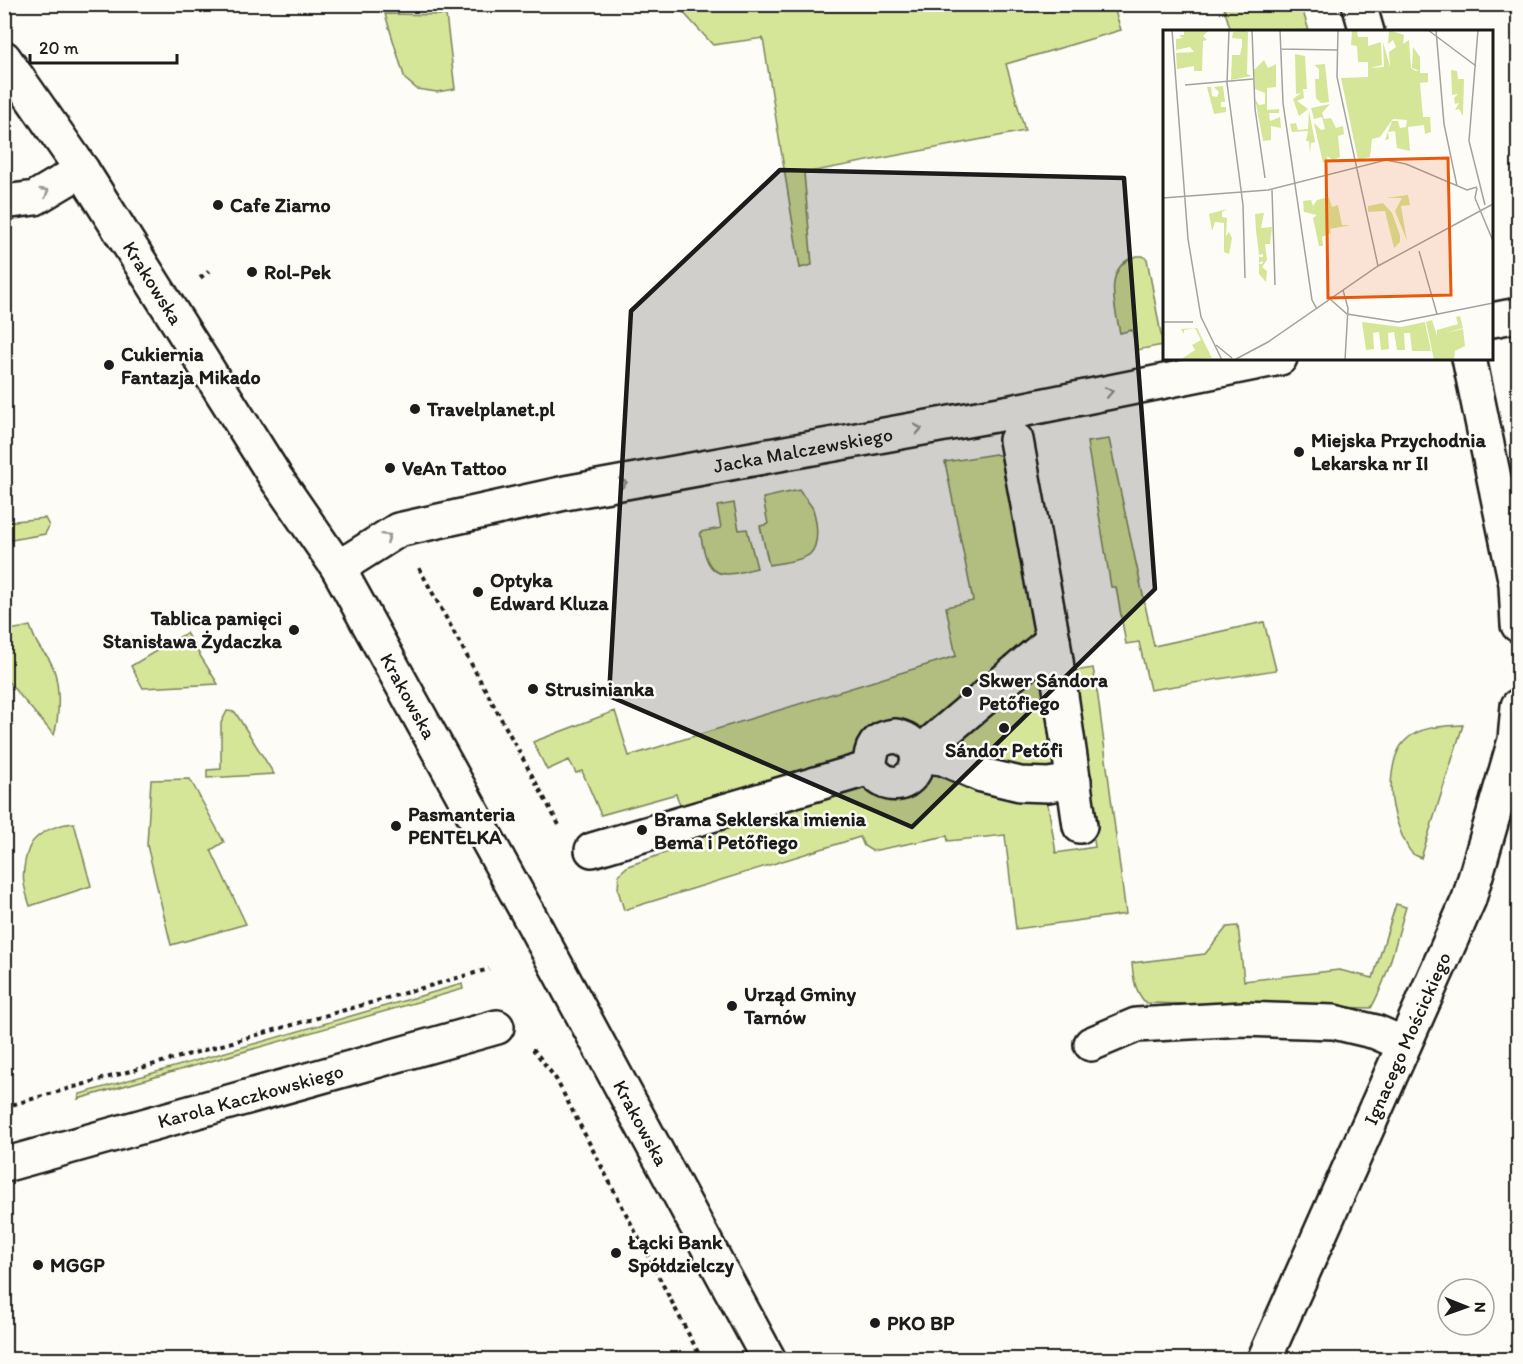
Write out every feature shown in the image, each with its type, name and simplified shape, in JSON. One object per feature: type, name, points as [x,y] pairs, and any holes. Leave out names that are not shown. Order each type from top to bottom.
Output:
[{"type":"street","points":[[1359,4],[1366,30]]},
{"type":"street","name":"Krakowska","points":[[4,58],[82,171],[270,468],[338,568],[769,1359]]},
{"type":"street","points":[[4,202],[35,198],[82,171]]},
{"type":"street","points":[[1493,320],[1518,315]]},
{"type":"street","name":"Jacka Malczewskiego","points":[[338,568],[398,530],[565,493],[999,414],[1270,360]]},
{"type":"street","points":[[1469,360],[1516,584],[1518,625]]},
{"type":"street","points":[[1016,440],[1053,639],[1080,826]]},
{"type":"street","points":[[917,755],[1053,639]]},
{"type":"street","name":"Ignacego Mościckiego","points":[[1264,1359],[1469,899],[1515,740],[1518,706]]},
{"type":"street","points":[[592,850],[870,768],[871,752],[875,745],[888,737],[903,737],[915,748],[917,755]]},
{"type":"street","points":[[917,755],[943,758],[982,775],[1020,784],[1048,785],[1074,782]]},
{"type":"street","points":[[1091,1044],[1136,1025],[1243,1019],[1334,1022],[1376,1032],[1404,1044]]},
{"type":"street","name":"Karola Kaczkowskiego","points":[[4,1165],[497,1027]]},
{"type":"path","points":[[418,564],[577,858],[592,850]]},
{"type":"path","points":[[4,1107],[489,969]]},
{"type":"path","points":[[526,1053],[534,1050],[556,1079],[702,1359]]},
{"type":"highlighted area","points":[[780,170],[1124,178],[1155,589],[912,827],[609,696],[631,311]]},
{"type":"green space","points":[[681,5],[1113,5],[1121,30],[1006,64],[1025,131],[804,173],[812,265],[800,268],[763,38],[713,45],[681,10]]},
{"type":"green space","points":[[1223,5],[1301,5],[1309,30],[1231,30]]},
{"type":"green space","points":[[385,14],[446,15],[455,89],[437,92],[417,89],[405,79]]},
{"type":"green space","points":[[1137,256],[1147,259],[1163,345],[1137,350],[1132,330],[1120,333],[1114,288],[1119,268],[1126,261]]},
{"type":"green space","points":[[1109,439],[1154,646],[1264,622],[1276,670],[1150,690],[1139,642],[1126,644],[1116,587],[1111,587],[1087,442]]},
{"type":"green space","points":[[995,454],[1004,457],[1039,629],[1032,639],[919,733],[906,722],[896,719],[888,720],[880,723],[866,735],[854,757],[681,808],[676,794],[601,815],[582,771],[576,773],[569,760],[547,770],[533,742],[615,711],[629,756],[956,656],[946,607],[973,601],[945,462]]},
{"type":"green space","points":[[799,490],[813,509],[816,539],[813,550],[802,558],[769,565],[760,526],[768,524],[763,498]]},
{"type":"green space","points":[[734,503],[739,530],[747,529],[757,568],[727,574],[720,573],[714,570],[707,559],[700,532],[721,528],[717,506]]},
{"type":"green space","points":[[45,518],[49,526],[45,534],[5,541],[5,522]]},
{"type":"green space","points":[[30,626],[56,676],[58,707],[54,735],[5,678],[5,631]]},
{"type":"green space","points":[[186,633],[218,684],[143,688],[131,666]]},
{"type":"green space","points":[[1093,668],[1126,914],[1016,929],[1005,835],[948,841],[947,836],[872,851],[864,846],[860,837],[624,910],[618,890],[619,874],[628,866],[691,844],[688,833],[865,787],[885,797],[904,799],[921,791],[932,771],[993,795],[1047,799],[1056,853],[1095,847],[1068,672]]},
{"type":"green space","points":[[1034,670],[1045,670],[1061,769],[1006,771],[947,746]]},
{"type":"green space","points":[[227,711],[235,712],[274,774],[207,778],[207,770],[221,769],[221,723]]},
{"type":"green space","points":[[1463,725],[1421,858],[1408,848],[1395,815],[1391,790],[1394,762],[1401,746],[1412,735],[1433,728]]},
{"type":"green space","points":[[190,779],[224,842],[211,850],[246,924],[171,945],[147,845],[151,780]]},
{"type":"green space","points":[[74,823],[91,886],[30,906],[24,878],[25,860],[29,848],[43,832]]},
{"type":"green space","points":[[1396,904],[1406,907],[1387,972],[1371,1008],[1146,1003],[1135,984],[1132,963],[1205,954],[1227,927],[1238,926],[1244,981],[1339,970],[1373,978]]},
{"type":"green space","points":[[462,984],[463,989],[78,1099],[80,1094]]},
{"type":"place","name":"Cafe Ziarno","points":[[218,205]]},
{"type":"place","name":"Rol-Pek","points":[[252,272]]},
{"type":"place","name":"Cukiernia Fantazja Mikado","points":[[109,365]]},
{"type":"place","name":"Travelplanet.pl","points":[[415,409]]},
{"type":"place","name":"Miejska Przychodnia Lekarska nr II","points":[[1299,452]]},
{"type":"place","name":"VeAn Tattoo","points":[[390,468]]},
{"type":"place","name":"Optyka Edward Kluza","points":[[478,592]]},
{"type":"place","name":"Tablica pamięci Stanisława Żydaczka","points":[[294,630]]},
{"type":"place","name":"Strusinianka","points":[[533,689]]},
{"type":"place","name":"Skwer Sándora Petőfiego","points":[[967,692]]},
{"type":"place","name":"Sándor Petőfi","points":[[1004,728]]},
{"type":"place","name":"Pasmanteria PENTELKA","points":[[396,826]]},
{"type":"place","name":"Brama Seklerska imienia Bema i Petőfiego","points":[[642,830]]},
{"type":"place","name":"Urząd Gminy Tarnów","points":[[732,1006]]},
{"type":"place","name":"Łącki Bank Spółdzielczy","points":[[616,1253]]},
{"type":"place","name":"MGGP","points":[[38,1265]]},
{"type":"place","name":"PKO BP","points":[[875,1323]]}]
